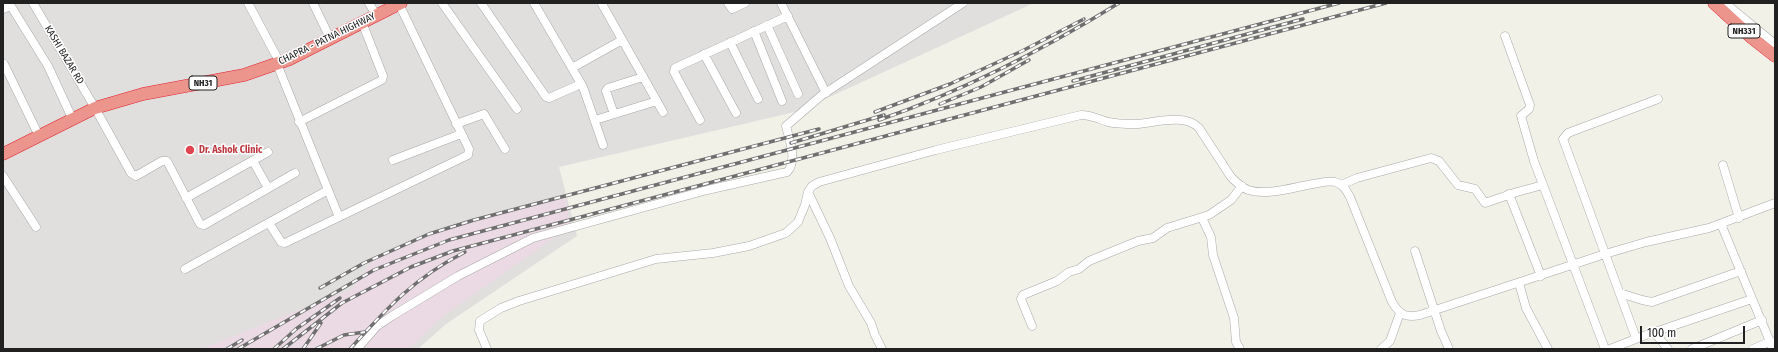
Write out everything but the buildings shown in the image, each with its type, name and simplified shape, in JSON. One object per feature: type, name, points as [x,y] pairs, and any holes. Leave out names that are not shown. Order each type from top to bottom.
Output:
[{"type":"highway","name":"CHAPRA - PATNA HIGHWAY","points":[[3,154],[72,118],[96,108],[143,94],[244,75],[278,63],[400,3]]},
{"type":"highway","name":"NH331","points":[[1714,3],[1752,38],[1775,56]]},
{"type":"street","name":"KASHI BAZAR RD","points":[[33,3],[96,108],[132,174],[136,176],[162,161],[167,161],[186,198]]},
{"type":"street","points":[[248,3],[278,63],[299,122],[339,217]]},
{"type":"street","points":[[313,3],[330,38]]},
{"type":"street","points":[[369,3],[376,15]]},
{"type":"street","points":[[269,223],[281,242],[285,243],[467,156],[469,151],[400,3]]},
{"type":"street","points":[[442,3],[517,109]]},
{"type":"street","points":[[481,3],[546,97],[549,98],[582,84]]},
{"type":"street","points":[[534,3],[582,84],[603,145]]},
{"type":"street","points":[[728,3],[732,9],[745,3]]},
{"type":"street","points":[[782,3],[826,92]]},
{"type":"street","points":[[357,349],[377,326],[392,316],[458,276],[533,238],[707,190],[787,172],[791,166],[792,154],[786,126],[826,92],[961,3]]},
{"type":"street","points":[[1709,3],[1749,40],[1775,60]]},
{"type":"street","points":[[1725,3],[1775,44]]},
{"type":"street","points":[[602,4],[663,112]]},
{"type":"street","points":[[7,6],[48,66],[72,118]]},
{"type":"street","points":[[700,120],[674,70],[676,67],[788,16]]},
{"type":"street","points":[[299,122],[382,80],[383,76],[362,22]]},
{"type":"street","points":[[767,25],[798,94]]},
{"type":"street","points":[[754,31],[782,101]]},
{"type":"street","points":[[1505,36],[1530,105],[1529,109],[1521,116],[1543,185],[1605,349]]},
{"type":"street","points":[[572,68],[622,40]]},
{"type":"street","points":[[730,42],[758,98]]},
{"type":"street","points":[[704,54],[736,113]]},
{"type":"street","points":[[4,64],[39,136]]},
{"type":"street","points":[[614,114],[606,91],[608,88],[643,77]]},
{"type":"street","points":[[1636,338],[1564,142],[1564,136],[1658,99]]},
{"type":"street","points":[[595,120],[657,101]]},
{"type":"street","points":[[456,124],[484,114],[505,148]]},
{"type":"street","points":[[487,349],[479,330],[479,324],[483,318],[501,308],[530,297],[651,261],[713,253],[749,246],[786,233],[794,227],[802,215],[808,192],[812,186],[822,181],[1000,134],[1072,117],[1087,115],[1121,124],[1174,121],[1191,122],[1199,128],[1231,176],[1242,186],[1254,191],[1264,192],[1325,182],[1333,182],[1341,185],[1350,196],[1392,302],[1400,314],[1407,317],[1412,317],[1541,276],[1605,254],[1646,242],[1721,224],[1775,203]]},
{"type":"street","points":[[393,160],[461,134]]},
{"type":"street","points":[[268,152],[186,198],[199,223],[202,225],[295,173]]},
{"type":"street","points":[[1341,185],[1357,178],[1434,158],[1441,163],[1457,184],[1475,189],[1485,203],[1509,194],[1543,185]]},
{"type":"street","points":[[253,160],[268,188]]},
{"type":"street","points":[[1724,164],[1739,218]]},
{"type":"street","points":[[3,176],[36,227]]},
{"type":"street","points":[[1032,326],[1021,299],[1023,295],[1059,280],[1068,272],[1079,269],[1089,261],[1138,241],[1153,238],[1167,228],[1209,215],[1231,200],[1242,186]]},
{"type":"street","points":[[185,269],[328,190]]},
{"type":"street","points":[[808,192],[830,238],[849,286],[862,311],[871,323],[882,349]]},
{"type":"street","points":[[1509,194],[1541,276]]},
{"type":"street","points":[[1202,218],[1211,237],[1213,255],[1234,318],[1236,342],[1240,349]]},
{"type":"street","points":[[1721,224],[1772,345],[1752,349]]},
{"type":"street","points":[[1415,251],[1434,310],[1449,349]]},
{"type":"street","points":[[1620,293],[1652,302],[1741,271]]},
{"type":"street","points":[[1519,283],[1526,308],[1548,349]]},
{"type":"street","points":[[1610,349],[1636,338],[1752,299]]},
{"type":"street","points":[[1381,349],[1390,341],[1400,314]]},
{"type":"street","points":[[1692,349],[1762,320]]},
{"type":"street","points":[[1654,332],[1668,349]]},
{"type":"shaded area","points":[[3,3],[1034,3],[799,111],[559,167],[577,236],[446,324],[418,349],[3,349]]},
{"type":"shaded area","points":[[565,195],[571,226],[443,316],[409,349],[201,349],[352,289],[373,259],[436,233]]},
{"type":"railway","points":[[879,120],[910,109],[972,83],[1032,53],[1119,3]]},
{"type":"railway","points":[[238,349],[374,270],[449,240],[1339,3]]},
{"type":"railway","points":[[283,349],[342,303],[411,267],[453,251],[1386,3]]},
{"type":"railway","points":[[875,112],[950,84],[1022,51],[1084,19]]},
{"type":"railway","points":[[1073,81],[1303,19]]},
{"type":"railway","points":[[940,104],[981,87],[1029,60]]},
{"type":"railway","points":[[791,143],[884,115]]},
{"type":"railway","points":[[320,288],[364,263],[429,234],[474,220],[819,129]]},
{"type":"railway","points":[[350,349],[376,320],[416,283],[431,272],[465,252]]},
{"type":"railway","points":[[274,349],[296,329],[340,298]]},
{"type":"railway","points":[[303,349],[321,323]]},
{"type":"railway","points":[[316,349],[344,335],[365,332]]},
{"type":"railway","points":[[227,349],[242,340]]},
{"type":"place","name":"Dr. Ashok Clinic","points":[[190,150]]}]
